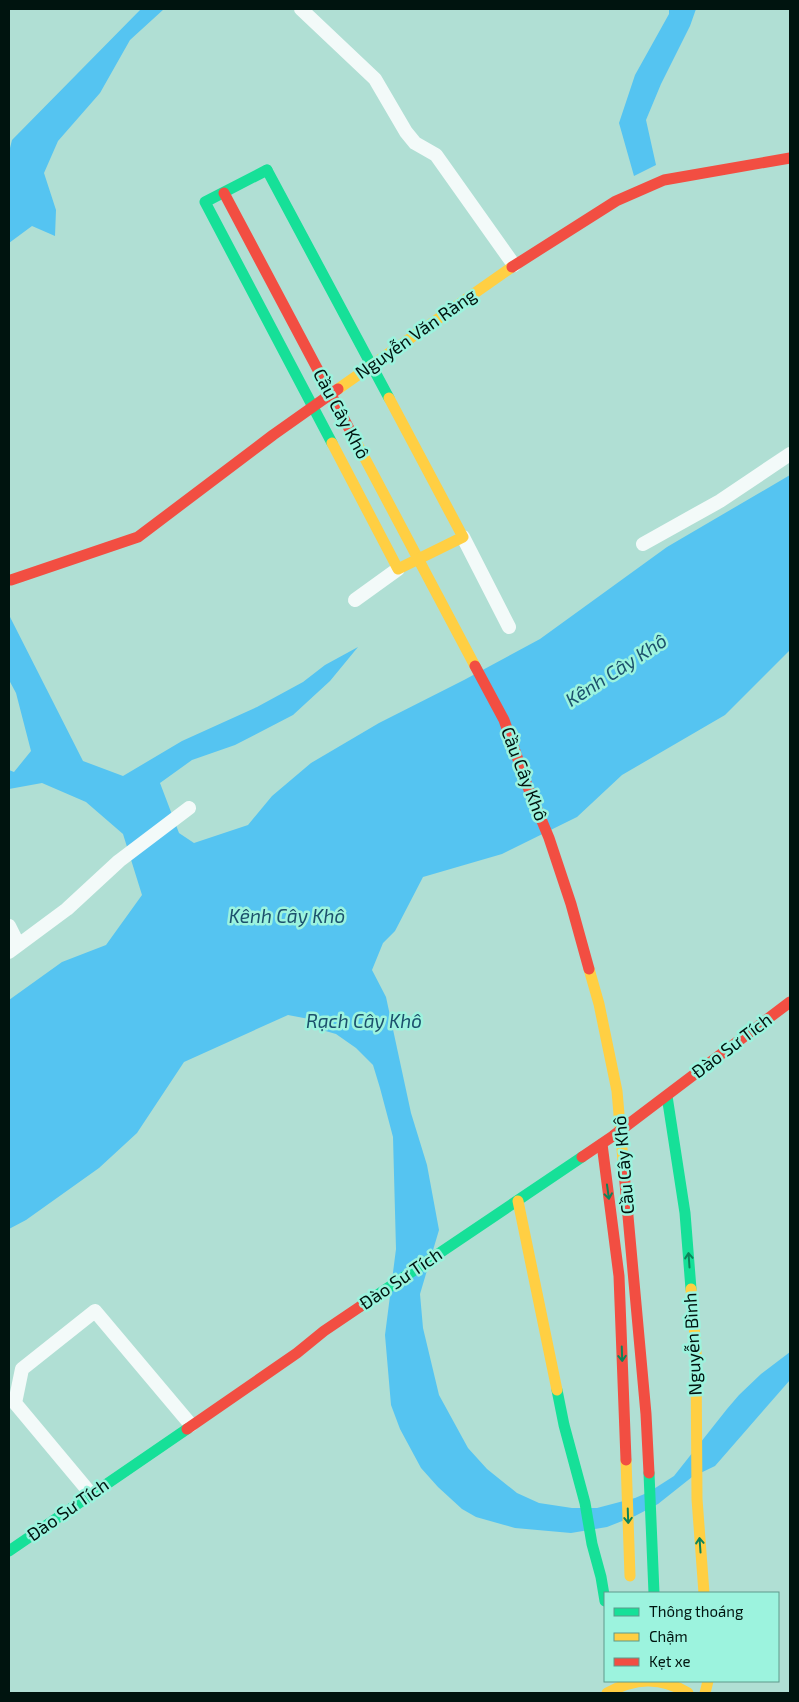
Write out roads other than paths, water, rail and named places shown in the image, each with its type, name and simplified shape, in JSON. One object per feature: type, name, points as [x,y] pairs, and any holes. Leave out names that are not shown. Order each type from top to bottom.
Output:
[{"type":"main road","name":"Nguyễn Văn Ràng","points":[[10,580],[138,536],[265,440],[514,265],[616,200],[664,180],[788,162]]},
{"type":"main road","points":[[267,170],[463,537],[398,569],[314,406],[205,202],[224,193],[267,170]]},
{"type":"main road","name":"Cầu Cây Khô","points":[[224,193],[504,720],[571,904],[599,1004],[617,1091],[646,1414],[628,1576]]},
{"type":"main road","name":"Đào Sư Tích","points":[[9,1551],[297,1353],[324,1331],[433,1256],[602,1144],[790,1002]]},
{"type":"main road","name":"Nguyễn Bình","points":[[667,1096],[685,1213],[696,1350],[697,1500],[704,1592]]},
{"type":"main road","points":[[602,1144],[620,1276],[628,1576],[613,1592]]},
{"type":"main road","points":[[518,1201],[564,1425],[585,1503],[592,1544],[628,1576],[652,1592]]},
{"type":"main road","points":[[607,1693],[625,1682]]},
{"type":"main road","points":[[662,1682],[688,1693]]},
{"type":"street","points":[[301,9],[375,79],[406,132],[415,143],[436,155],[441,161],[514,265]]},
{"type":"street","points":[[643,544],[720,501],[790,454]]},
{"type":"street","points":[[463,537],[509,627]]},
{"type":"street","points":[[355,600],[398,569]]},
{"type":"street","points":[[9,926],[13,948],[67,909],[118,861],[188,808]]},
{"type":"street","points":[[91,1494],[14,1403],[22,1370],[95,1311],[191,1426]]},
{"type":"water","points":[[141,9],[164,9],[130,40],[100,93],[58,141],[44,173],[56,210],[55,236],[32,226],[9,243],[9,152],[12,140]]},
{"type":"water","points":[[669,9],[696,9],[690,26],[661,84],[646,120],[656,165],[634,176],[619,123],[635,75],[669,14]]},
{"type":"water","name":"Kênh Cây Khô","points":[[790,475],[790,650],[725,715],[622,775],[577,817],[502,854],[423,877],[395,931],[383,943],[372,970],[386,997],[411,1113],[427,1165],[439,1230],[420,1294],[423,1328],[439,1395],[468,1448],[487,1469],[517,1493],[539,1503],[572,1508],[597,1508],[635,1498],[649,1492],[674,1476],[739,1395],[761,1374],[790,1352],[790,1380],[715,1466],[692,1477],[658,1504],[607,1527],[571,1533],[515,1528],[476,1517],[462,1509],[438,1487],[421,1468],[400,1429],[391,1405],[385,1335],[396,1249],[393,1137],[373,1065],[356,1048],[336,1034],[322,1030],[309,1019],[288,1015],[184,1062],[137,1133],[99,1168],[26,1220],[9,1229],[9,1000],[62,962],[106,945],[142,895],[123,834],[86,802],[42,783],[9,789],[9,770],[14,772],[31,751],[16,693],[9,680],[9,615],[83,761],[123,776],[182,741],[257,707],[303,682],[325,665],[358,647],[330,681],[293,715],[235,745],[192,760],[160,783],[179,833],[194,843],[248,825],[272,796],[311,763],[379,723],[540,639],[667,547]]},
{"type":"water label","name":"Rạch Cây Khô","points":[[364,1021]]}]
